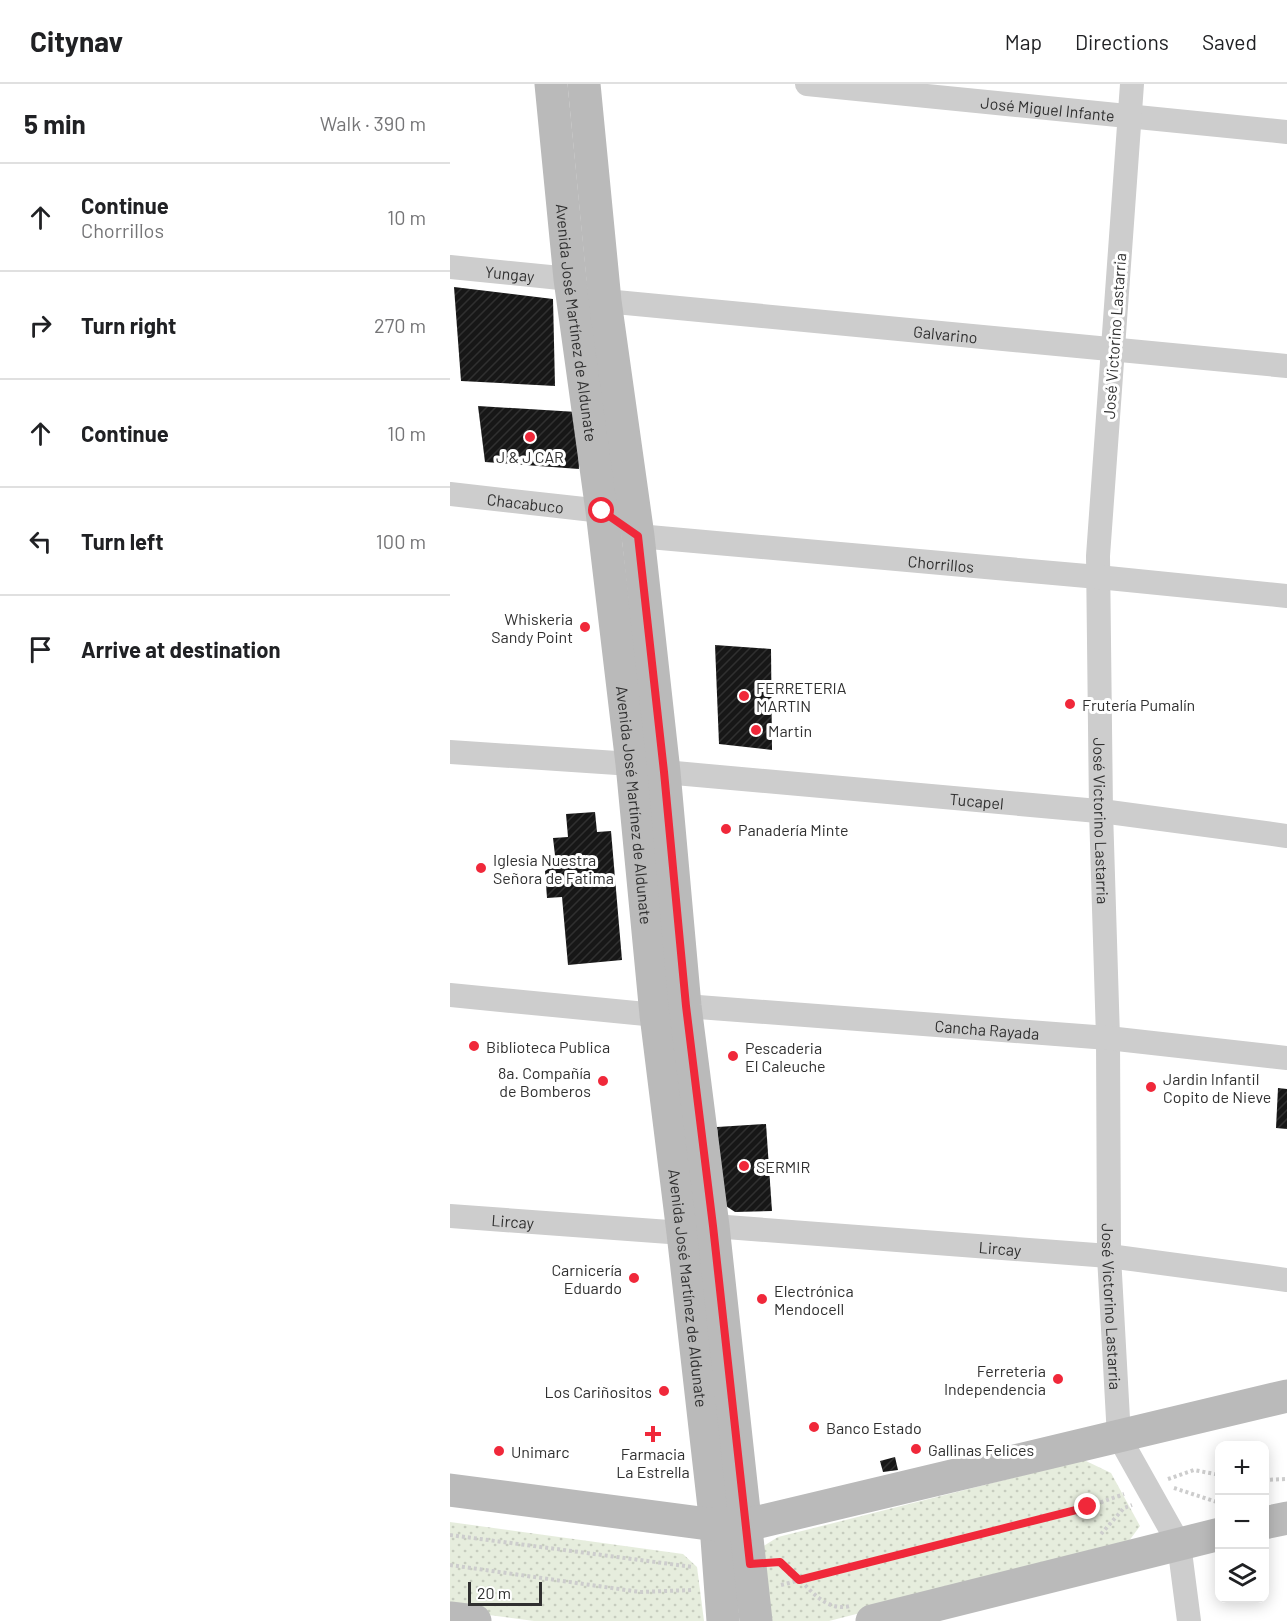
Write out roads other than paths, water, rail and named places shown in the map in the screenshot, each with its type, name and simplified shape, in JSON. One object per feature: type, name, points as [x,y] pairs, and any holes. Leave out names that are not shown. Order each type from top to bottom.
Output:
[{"type":"main road","name":"Avenida José Martínez de Aldunate","points":[[551,84],[570,279],[602,511],[632,764],[671,1011],[698,1230],[736,1577]]},
{"type":"main road","name":"Avenida José Martínez de Aldunate","points":[[584,84],[605,301],[638,536],[664,772],[671,1011]]},
{"type":"main road","points":[[450,1491],[731,1525],[1119,1437],[1287,1396]]},
{"type":"main road","points":[[1269,1522],[1287,1518]]},
{"type":"main road","points":[[864,1613],[1215,1535]]},
{"type":"main road","points":[[723,1621],[736,1577]]},
{"type":"main road","points":[[736,1577],[756,1621]]},
{"type":"main road","points":[[450,1618],[475,1621]]},
{"type":"street","name":"José Miguel Infante","points":[[807,84],[1287,132]]},
{"type":"street","name":"José Victorino Lastarria","points":[[1132,84],[1098,577],[1101,811],[1108,1038],[1109,1256],[1119,1437],[1179,1544]]},
{"type":"street","name":"Yungay","points":[[450,267],[570,279]]},
{"type":"street","name":"Galvarino","points":[[605,301],[1287,366]]},
{"type":"street","name":"Chacabuco","points":[[450,494],[602,511]]},
{"type":"street","name":"Chorrillos","points":[[602,511],[638,536],[1287,596]]},
{"type":"street","points":[[450,752],[632,764]]},
{"type":"street","name":"Tucapel","points":[[664,772],[1101,811],[1287,836]]},
{"type":"street","name":"Cancha Rayada","points":[[450,995],[1108,1038],[1287,1058]]},
{"type":"street","name":"Lircay","points":[[450,1216],[1109,1256],[1287,1280]]},
{"type":"street","points":[[1179,1544],[1189,1621]]},
{"type":"place","name":"J & J CAR","points":[[530,437]]},
{"type":"place","name":"Whiskeria Sandy Point","points":[[585,627]]},
{"type":"place","name":"FERRETERIA MARTIN","points":[[744,696]]},
{"type":"place","name":"Frutería Pumalín","points":[[1070,704]]},
{"type":"place","name":"Martin","points":[[756,730]]},
{"type":"place","name":"Panadería Minte","points":[[726,829]]},
{"type":"place","name":"Iglesia Nuestra Señora de Fatima","points":[[481,868]]},
{"type":"place","name":"Biblioteca Publica","points":[[474,1046]]},
{"type":"place","name":"Pescaderia El Caleuche","points":[[733,1056]]},
{"type":"place","name":"8a. Compañía de Bomberos","points":[[603,1081]]},
{"type":"place","name":"Jardin Infantil Copito de Nieve","points":[[1151,1087]]},
{"type":"place","name":"SERMIR","points":[[744,1166]]},
{"type":"place","name":"Carnicería Eduardo","points":[[634,1278]]},
{"type":"place","name":"Electrónica Mendocell","points":[[762,1299]]},
{"type":"place","name":"Ferreteria Independencia","points":[[1058,1379]]},
{"type":"place","name":"Los Cariñositos","points":[[664,1391]]},
{"type":"place","name":"Banco Estado","points":[[814,1427]]},
{"type":"place","name":"Farmacia La Estrella","points":[[653,1434]]},
{"type":"place","name":"Gallinas Felices","points":[[916,1449]]},
{"type":"place","name":"Unimarc","points":[[499,1451]]}]
